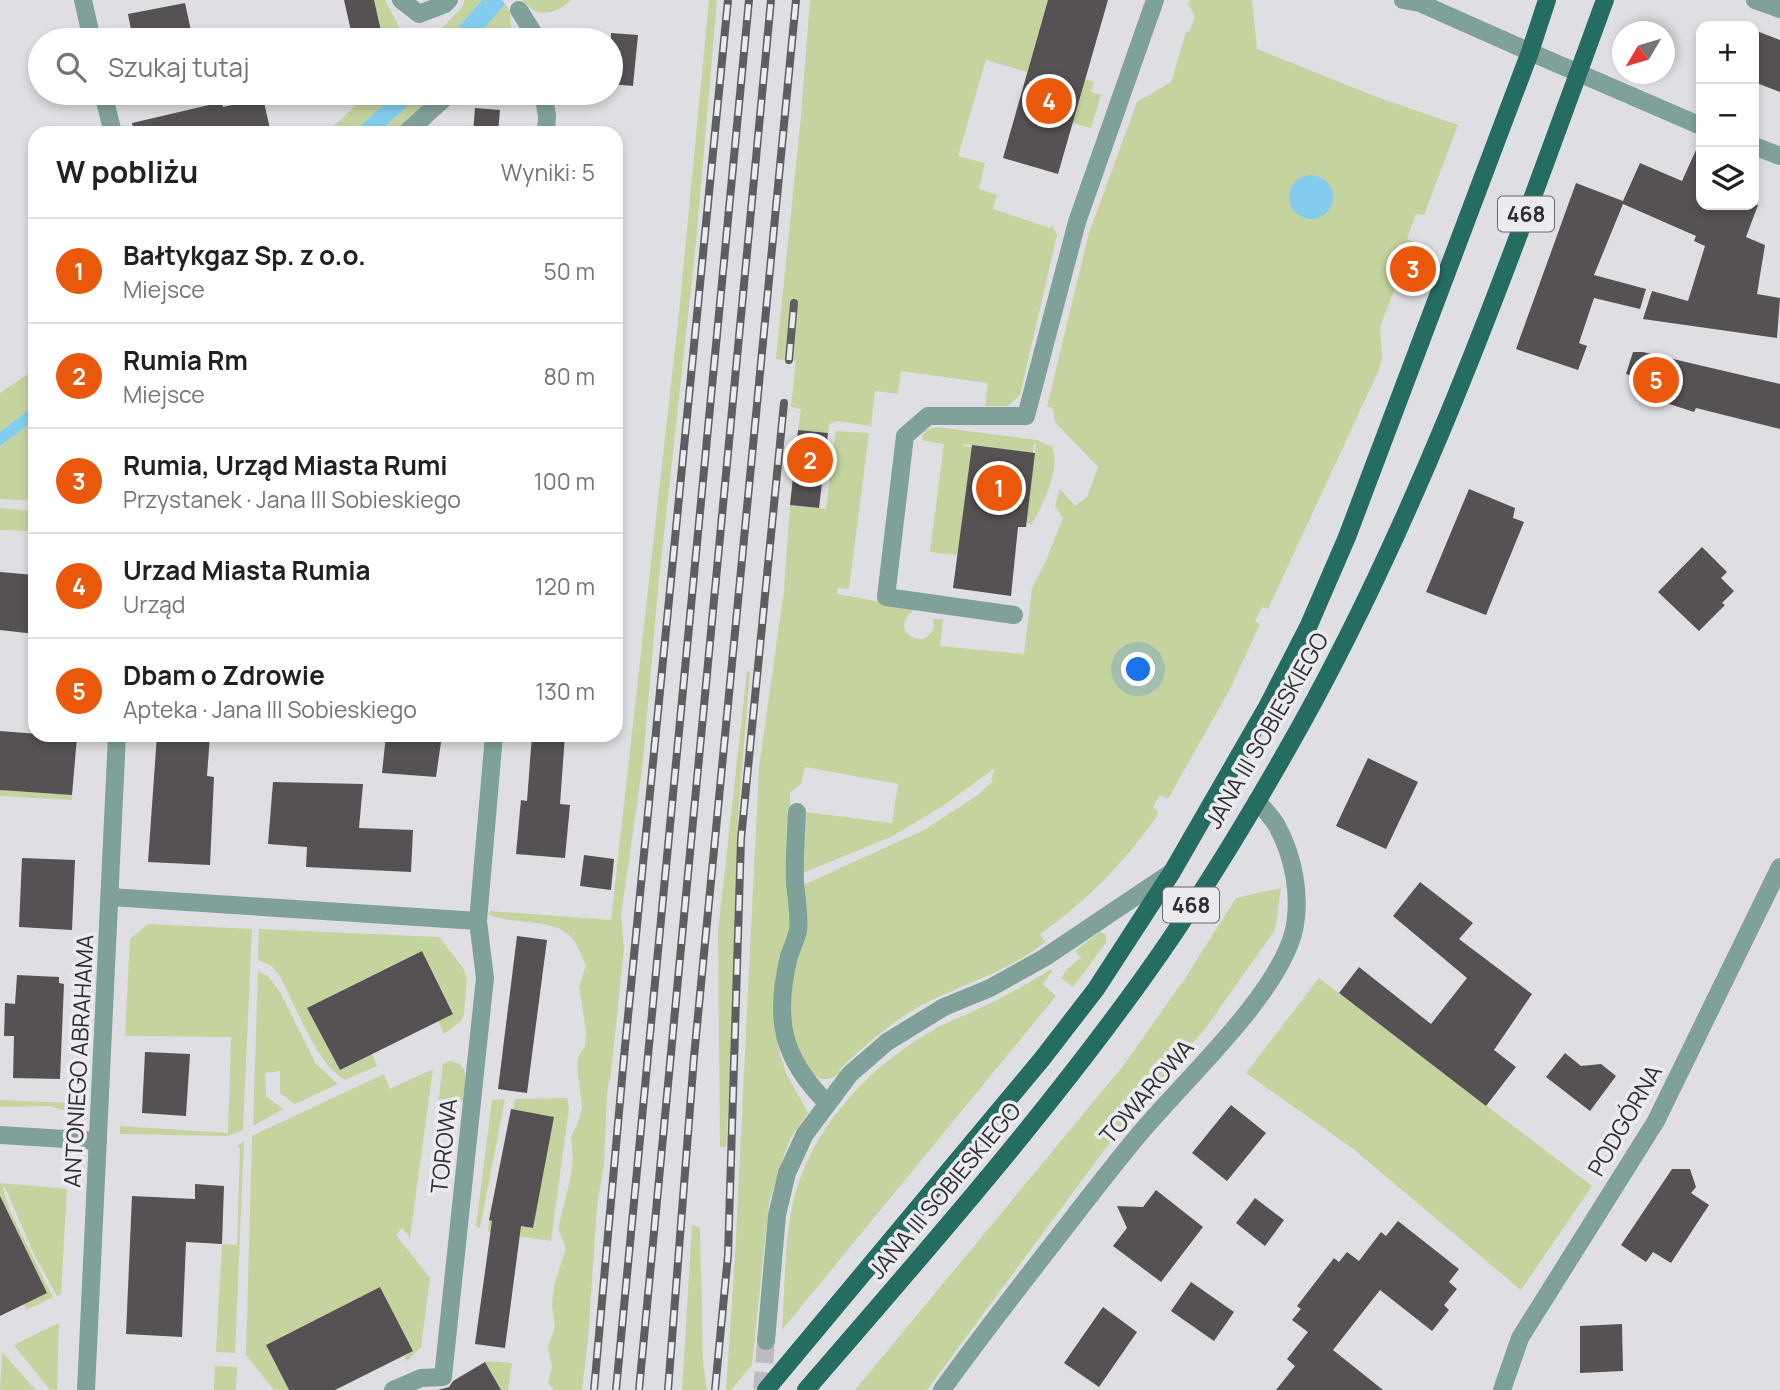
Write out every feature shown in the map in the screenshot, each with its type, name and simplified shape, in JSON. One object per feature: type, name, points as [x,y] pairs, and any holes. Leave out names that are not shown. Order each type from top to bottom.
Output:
[{"type":"main road","name":"JANA III SOBIESKIEGO","points":[[766,1390],[1081,1009],[1172,872],[1267,707],[1309,625],[1347,537],[1530,52],[1547,0]]},
{"type":"main road","name":"JANA III SOBIESKIEGO","points":[[806,1390],[981,1187],[1099,1037],[1142,979],[1258,801],[1335,660],[1408,511],[1472,354],[1605,0]]},
{"type":"street","points":[[83,0],[89,28]]},
{"type":"street","points":[[401,0],[419,14],[449,0]]},
{"type":"street","points":[[1014,615],[886,597],[905,436],[928,416],[1026,416],[1077,222],[1155,0]]},
{"type":"street","points":[[1403,0],[1420,4],[1696,124]]},
{"type":"street","points":[[1755,0],[1780,9]]},
{"type":"street","points":[[519,10],[526,28]]},
{"type":"street","points":[[106,105],[111,126]]},
{"type":"street","points":[[414,126],[437,105]]},
{"type":"street","points":[[546,105],[546,126]]},
{"type":"street","points":[[1757,147],[1780,156]]},
{"type":"street","name":"ANTONIEGO ABRAHAMA","points":[[86,1390],[117,742]]},
{"type":"street","name":"TOROWA","points":[[393,1390],[421,1378],[443,1377],[485,978],[478,920],[493,742]]},
{"type":"street","name":"TOWAROWA","points":[[942,1390],[1136,1137],[1237,1024],[1267,985],[1283,958],[1293,934],[1297,910],[1294,876],[1287,848],[1276,825],[1258,801]]},
{"type":"street","points":[[797,813],[797,931],[789,956],[782,996],[783,1026],[787,1049],[797,1068],[827,1103]]},
{"type":"street","name":"PODGÓRNA","points":[[1502,1390],[1520,1338],[1656,1121],[1780,867]]},
{"type":"street","points":[[766,1341],[777,1215],[785,1184],[805,1134],[850,1074],[887,1042],[944,1007],[990,988],[1044,958],[1172,872]]},
{"type":"street","points":[[110,897],[478,920]]},
{"type":"street","points":[[0,1135],[98,1141]]},
{"type":"green space","points":[[374,0],[385,0],[400,28],[380,28]]},
{"type":"green space","points":[[464,0],[482,0],[458,28],[442,28],[463,6]]},
{"type":"green space","points":[[523,0],[571,0],[559,9],[546,13],[534,10]]},
{"type":"green space","points":[[709,0],[717,0],[696,243],[658,589],[643,762],[621,916],[624,949],[607,1094],[604,1165],[597,1206],[588,1340],[582,1390],[554,1390],[548,1383],[552,1368],[548,1348],[555,1326],[552,1305],[554,1286],[566,1248],[558,1229],[571,1176],[571,1136],[582,1108],[577,1065],[585,1046],[586,1031],[579,986],[586,965],[578,947],[565,932],[548,925],[488,914],[490,911],[611,920],[679,313]]},
{"type":"green space","points":[[810,0],[1048,0],[1027,72],[986,60],[958,156],[985,163],[979,189],[997,195],[993,209],[1050,228],[1052,225],[1057,235],[1020,395],[1008,406],[985,406],[988,383],[901,371],[898,394],[875,391],[871,426],[837,421],[829,424],[828,433],[798,430],[801,409],[791,407],[796,361],[776,359]]},
{"type":"green space","points":[[1190,0],[1252,0],[1257,49],[1377,97],[1458,125],[1424,215],[1416,214],[1407,239],[1414,242],[1407,259],[1400,257],[1390,286],[1395,288],[1380,327],[1382,359],[1378,372],[1268,609],[1262,607],[1255,621],[1260,624],[1230,689],[1168,799],[1160,795],[1153,807],[1158,812],[1157,816],[1145,833],[1089,895],[1040,934],[1045,942],[1002,969],[939,996],[912,1011],[869,1043],[839,1070],[841,1073],[829,1079],[821,1079],[806,1069],[792,1030],[789,1006],[801,886],[924,830],[975,797],[993,781],[991,780],[995,768],[943,806],[891,837],[800,874],[806,812],[892,823],[898,784],[805,767],[801,784],[790,793],[792,923],[777,1035],[786,1073],[808,1113],[791,1137],[769,1202],[752,1365],[731,1390],[726,1390],[759,767],[784,590],[790,505],[826,509],[836,431],[869,433],[849,589],[837,588],[837,594],[915,608],[904,626],[908,634],[915,638],[924,639],[932,630],[933,619],[943,619],[940,646],[1024,654],[1032,588],[1063,518],[1055,506],[1060,489],[1075,506],[1087,497],[1098,467],[1055,422],[1053,409],[1047,406],[1089,233],[1137,102],[1171,82],[1186,32],[1190,31],[1195,16],[1188,4]]},
{"type":"green space","points":[[505,4],[510,11],[511,28],[485,28]]},
{"type":"green space","points":[[1085,79],[1094,82],[1091,92],[1101,95],[1091,128],[1072,123]]},
{"type":"green space","points":[[356,105],[384,105],[360,126],[334,126]]},
{"type":"green space","points":[[409,105],[424,105],[403,125],[386,126]]},
{"type":"green space","points":[[28,374],[28,410],[0,432],[0,393]]},
{"type":"green space","points":[[28,425],[28,501],[0,499],[0,446]]},
{"type":"green space","points":[[937,427],[1037,440],[1052,447],[1053,476],[1032,524],[1026,523],[1036,444],[1033,453],[963,444],[972,447],[958,555],[930,552],[944,444],[921,440],[926,430]]},
{"type":"green space","points":[[0,508],[28,510],[28,531],[0,530]]},
{"type":"green space","points":[[747,671],[750,672],[738,817],[733,1025],[726,1147],[720,1147],[718,931]]},
{"type":"green space","points":[[0,790],[72,795],[72,800],[0,796]]},
{"type":"green space","points":[[1281,888],[1275,930],[1205,1029],[1125,1122],[927,1390],[855,1390],[1123,1066],[1186,977],[1236,898]]},
{"type":"green space","points":[[148,924],[252,929],[243,1130],[228,1136],[120,1134],[120,1126],[228,1133],[231,1037],[125,1036],[130,939]]},
{"type":"green space","points":[[259,929],[439,937],[463,968],[467,978],[464,1015],[461,1021],[444,1034],[438,1021],[453,1013],[422,951],[308,1008],[340,1070],[372,1054],[377,1066],[345,1080],[316,1048],[279,975],[272,966],[258,960]]},
{"type":"green space","points":[[1100,932],[1106,934],[1106,943],[1073,987],[1061,978],[1067,969],[1081,958],[1075,951]]},
{"type":"green space","points":[[1051,969],[1043,984],[1056,996],[782,1330],[786,1253],[792,1208],[800,1180],[826,1128],[864,1083],[909,1045]]},
{"type":"green space","points":[[258,971],[268,976],[280,992],[316,1064],[338,1084],[295,1104],[280,1093],[280,1071],[265,1073],[266,1096],[283,1109],[253,1126]]},
{"type":"green space","points":[[1319,978],[1592,1186],[1521,1290],[1352,1148],[1246,1073]]},
{"type":"green space","points":[[450,1061],[462,1066],[466,1076],[463,1101],[437,1112],[443,1064]]},
{"type":"green space","points":[[433,1069],[410,1238],[402,1228],[396,1235],[430,1278],[421,1347],[407,1361],[404,1356],[413,1351],[380,1287],[266,1345],[289,1390],[274,1390],[246,1355],[252,1136],[384,1074],[390,1089]]},
{"type":"green space","points":[[567,1098],[569,1108],[551,1241],[488,1232],[489,1220],[532,1228],[554,1117],[513,1110],[515,1099]]},
{"type":"green space","points":[[505,1099],[480,1228],[476,1226],[492,1100]]},
{"type":"green space","points":[[0,1100],[72,1103],[71,1112],[49,1106],[0,1107]]},
{"type":"green space","points":[[244,1141],[235,1353],[216,1352],[222,1244],[237,1245],[240,1148],[236,1147]]},
{"type":"green space","points":[[0,1183],[67,1189],[61,1294],[57,1296],[33,1252],[5,1187],[3,1188],[8,1207],[53,1297],[26,1310],[0,1236]]},
{"type":"green space","points":[[692,1225],[700,1227],[703,1362],[707,1390],[682,1390]]},
{"type":"green space","points":[[59,1323],[57,1390],[50,1390],[14,1345]]},
{"type":"green space","points":[[2,1352],[36,1390],[0,1390]]},
{"type":"green space","points":[[485,1362],[512,1363],[508,1390],[501,1390]]},
{"type":"green space","points":[[215,1366],[237,1367],[236,1390],[214,1390]]},
{"type":"water","points":[[482,0],[502,0],[505,4],[485,28],[458,28]]},
{"type":"water","points":[[384,105],[409,105],[386,126],[360,126]]},
{"type":"water","points":[[1311,175],[1320,176],[1327,181],[1332,188],[1332,206],[1327,213],[1320,218],[1311,219],[1302,218],[1295,213],[1290,206],[1289,197],[1290,188],[1295,181],[1302,176]]},
{"type":"water","points":[[28,410],[28,425],[0,446],[0,432]]},
{"type":"building","points":[[344,0],[374,0],[380,28],[350,28]]},
{"type":"building","points":[[1048,0],[1108,0],[1058,174],[1003,158]]},
{"type":"building","points":[[185,3],[190,28],[131,28],[128,14]]},
{"type":"building","points":[[1759,32],[1780,40],[1780,92],[1759,84]]},
{"type":"building","points":[[623,34],[638,35],[633,86],[623,85]]},
{"type":"building","points":[[209,105],[265,105],[269,126],[133,126],[132,123]]},
{"type":"building","points":[[475,108],[500,110],[499,126],[474,126]]},
{"type":"building","points":[[1696,150],[1696,210],[1756,210],[1746,237],[1765,245],[1757,294],[1780,298],[1777,338],[1643,319],[1652,291],[1688,301],[1705,246],[1694,241],[1696,236],[1623,204],[1594,275],[1646,289],[1640,309],[1594,298],[1579,343],[1587,346],[1578,370],[1516,349],[1576,183],[1623,201],[1640,163],[1682,181]]},
{"type":"building","points":[[1633,352],[1643,352],[1780,384],[1780,429],[1696,408],[1694,412],[1635,390],[1640,379],[1626,374]]},
{"type":"building","points":[[798,430],[828,433],[819,508],[790,505]]},
{"type":"building","points":[[972,445],[1035,453],[1026,527],[1018,527],[1011,596],[953,588]]},
{"type":"building","points":[[1469,489],[1515,508],[1513,518],[1524,522],[1486,615],[1426,592]]},
{"type":"building","points":[[1702,547],[1727,572],[1721,578],[1734,591],[1722,603],[1725,605],[1699,631],[1658,592]]},
{"type":"building","points":[[0,572],[28,574],[28,633],[0,630]]},
{"type":"building","points":[[0,731],[28,733],[28,742],[77,742],[72,795],[0,790]]},
{"type":"building","points":[[157,742],[209,742],[207,776],[214,777],[210,865],[148,862]]},
{"type":"building","points":[[385,742],[441,742],[436,777],[382,773]]},
{"type":"building","points":[[531,742],[564,742],[560,804],[570,805],[565,858],[516,854],[521,800],[527,801]]},
{"type":"building","points":[[1368,758],[1418,782],[1386,849],[1336,826]]},
{"type":"building","points":[[273,782],[363,784],[359,828],[413,830],[411,872],[306,867],[307,847],[268,844]]},
{"type":"building","points":[[584,855],[614,859],[611,890],[580,886]]},
{"type":"building","points":[[22,858],[75,860],[72,930],[19,927]]},
{"type":"building","points":[[1420,882],[1473,923],[1459,939],[1532,994],[1494,1050],[1516,1067],[1486,1106],[1339,993],[1359,967],[1431,1024],[1467,978],[1393,916]]},
{"type":"building","points":[[517,936],[547,940],[527,1093],[498,1089]]},
{"type":"building","points":[[422,951],[453,1014],[340,1070],[307,1008]]},
{"type":"building","points":[[17,975],[59,977],[59,983],[64,984],[60,1079],[13,1078],[14,1036],[4,1036],[5,1003],[15,1004]]},
{"type":"building","points":[[145,1052],[190,1054],[186,1116],[142,1113]]},
{"type":"building","points":[[1565,1053],[1581,1066],[1601,1064],[1616,1076],[1590,1111],[1546,1077]]},
{"type":"building","points":[[1231,1105],[1266,1133],[1227,1181],[1192,1153]]},
{"type":"building","points":[[511,1109],[554,1117],[533,1228],[521,1226],[505,1348],[475,1344],[492,1221],[489,1220]]},
{"type":"building","points":[[1672,1169],[1690,1169],[1696,1187],[1691,1193],[1709,1205],[1671,1263],[1653,1252],[1646,1262],[1621,1245]]},
{"type":"building","points":[[195,1184],[224,1186],[222,1244],[186,1242],[182,1337],[126,1334],[132,1196],[195,1199]]},
{"type":"building","points":[[1156,1190],[1203,1227],[1161,1282],[1113,1246],[1127,1228],[1117,1206],[1143,1207]]},
{"type":"building","points":[[0,1196],[47,1293],[0,1316]]},
{"type":"building","points":[[1255,1198],[1284,1220],[1265,1246],[1236,1223]]},
{"type":"building","points":[[1398,1221],[1459,1269],[1449,1282],[1457,1289],[1444,1305],[1449,1310],[1432,1331],[1380,1290],[1333,1350],[1383,1390],[1276,1390],[1295,1366],[1287,1359],[1308,1332],[1292,1320],[1301,1309],[1297,1306],[1334,1258],[1339,1262],[1347,1252],[1359,1261],[1381,1232],[1386,1236]]},
{"type":"building","points":[[1191,1282],[1234,1312],[1214,1341],[1171,1311]]},
{"type":"building","points":[[380,1287],[413,1351],[335,1390],[289,1390],[266,1345]]},
{"type":"building","points":[[1103,1307],[1137,1332],[1099,1387],[1064,1363]]},
{"type":"building","points":[[1622,1324],[1623,1371],[1580,1373],[1580,1326]]},
{"type":"building","points":[[485,1362],[501,1390],[438,1390],[449,1387],[453,1381]]},
{"type":"tunnel","points":[[762,1390],[766,1341]]},
{"type":"railway","points":[[594,1390],[728,0]]},
{"type":"railway","points":[[616,1390],[749,0]]},
{"type":"railway","points":[[639,1390],[771,0]]},
{"type":"railway","points":[[668,1390],[694,1057],[796,0]]},
{"type":"railway","points":[[789,360],[794,303]]},
{"type":"railway","points":[[715,1390],[728,1255],[741,839],[784,403]]},
{"type":"place","name":"Urzad Miasta Rumia","points":[[1049,101]]},
{"type":"place","name":"Rumia, Urząd Miasta Rumi","points":[[1413,269]]},
{"type":"place","name":"Dbam o Zdrowie","points":[[1656,380]]},
{"type":"place","name":"Rumia Rm","points":[[810,460]]},
{"type":"place","name":"Bałtykgaz Sp. z o.o.","points":[[999,488]]}]
